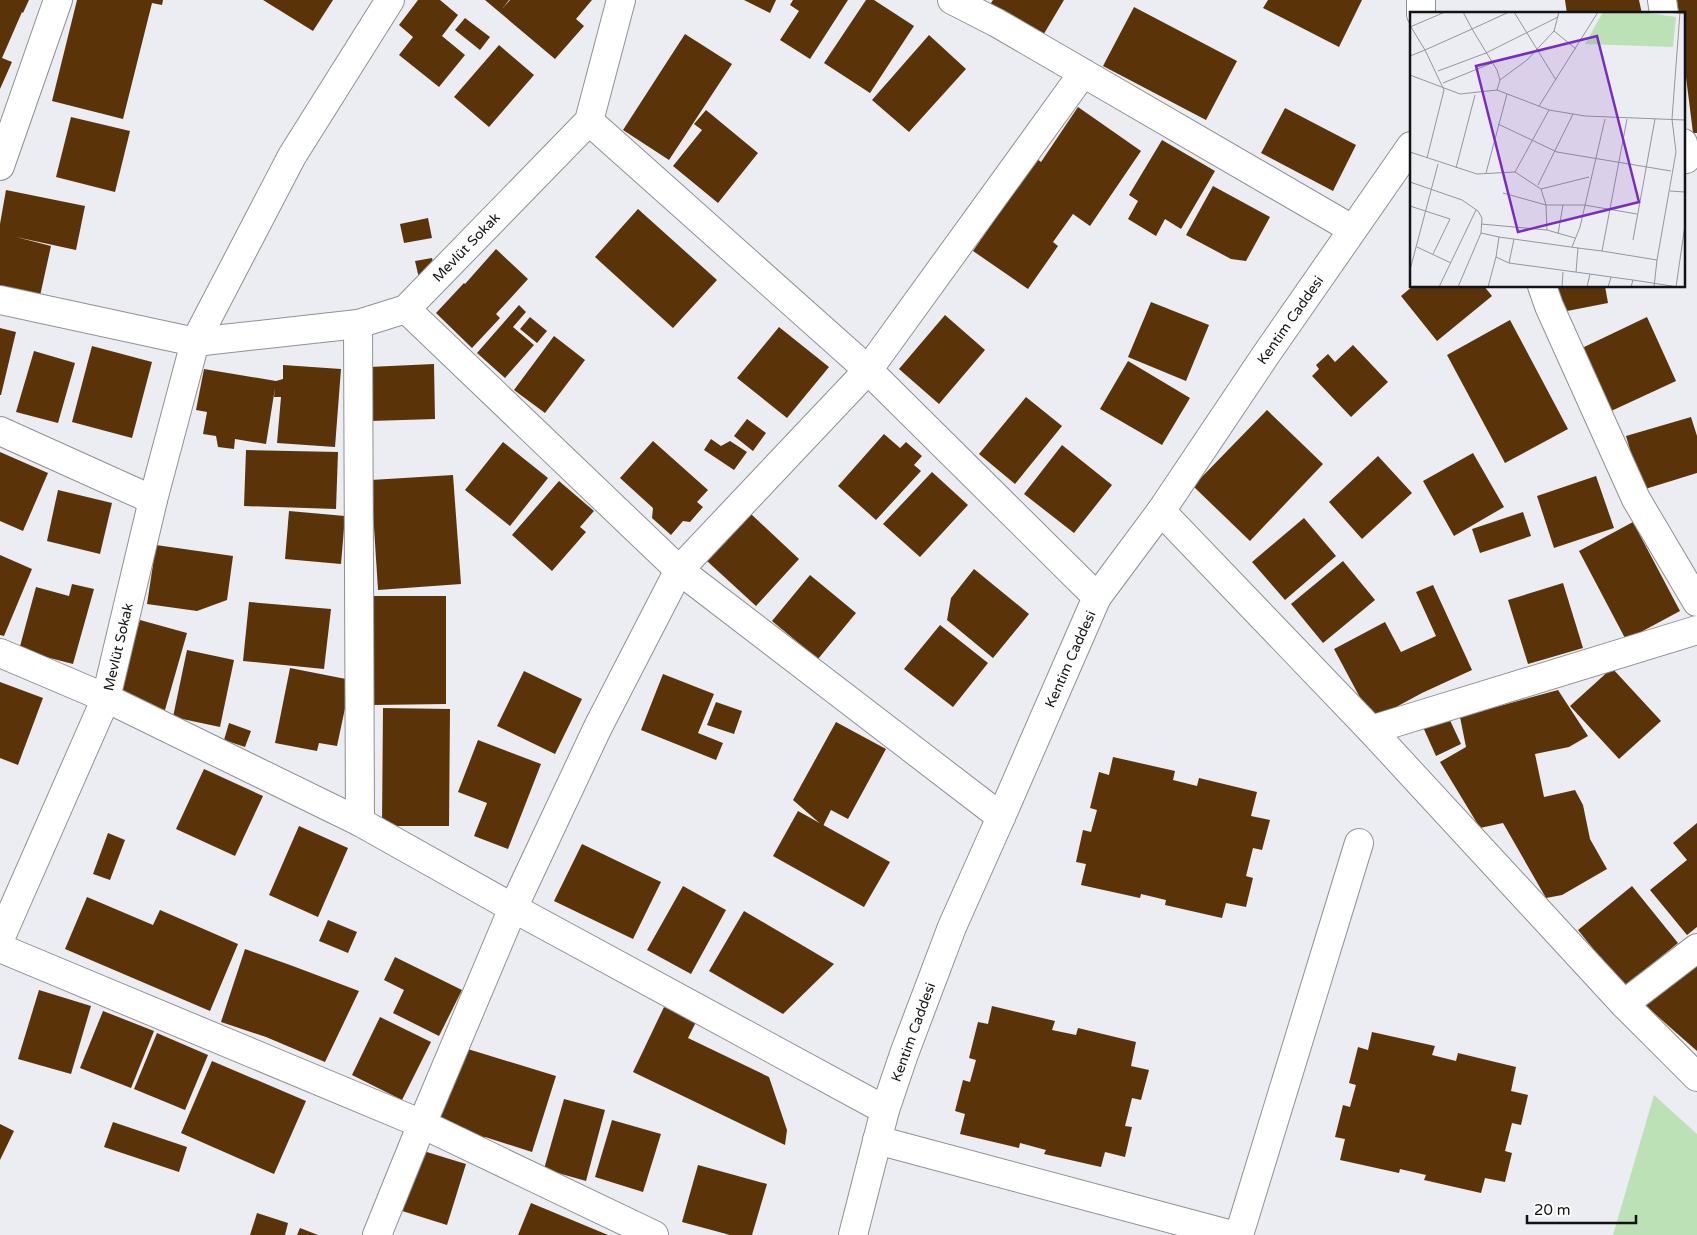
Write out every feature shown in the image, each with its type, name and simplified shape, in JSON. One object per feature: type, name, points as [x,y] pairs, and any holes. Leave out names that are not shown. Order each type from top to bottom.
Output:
[{"type":"street","points":[[0,166],[58,0]]},
{"type":"street","points":[[195,342],[292,156],[390,0]]},
{"type":"street","name":"Mevlüt Sokak","points":[[0,300],[195,342],[358,324],[406,309],[589,121],[621,0]]},
{"type":"street","points":[[952,0],[1083,73],[1352,229]]},
{"type":"street","points":[[376,1235],[513,908],[598,727],[679,570],[868,370],[1083,73]]},
{"type":"street","points":[[589,121],[868,370],[1097,597]]},
{"type":"street","name":"Kentim Caddesi","points":[[853,1235],[877,1140],[904,1054],[952,927],[1097,597],[1161,511],[1352,229],[1410,147]]},
{"type":"street","points":[[1543,288],[1636,500],[1697,602]]},
{"type":"street","points":[[406,309],[679,570],[1001,817]]},
{"type":"street","points":[[358,324],[360,822]]},
{"type":"street","name":"Mevlüt Sokak","points":[[0,939],[106,698],[153,500],[195,342]]},
{"type":"street","points":[[0,431],[153,500]]},
{"type":"street","points":[[1161,511],[1371,730],[1624,1004],[1697,1077]]},
{"type":"street","points":[[1371,730],[1697,630]]},
{"type":"street","points":[[0,653],[106,698],[360,822],[513,908],[886,1110]]},
{"type":"street","points":[[1239,1235],[1359,843]]},
{"type":"street","points":[[0,948],[422,1124],[654,1235]]},
{"type":"street","points":[[1624,1004],[1697,948]]},
{"type":"street","points":[[877,1140],[1232,1235]]},
{"type":"green space","points":[[1654,1095],[1697,1134],[1697,1235],[1613,1235]]},
{"type":"building","points":[[0,0],[29,0],[2,58],[12,62],[0,89]]},
{"type":"building","points":[[77,0],[163,0],[162,5],[152,3],[123,119],[52,101]]},
{"type":"building","points":[[263,0],[333,0],[313,31]]},
{"type":"building","points":[[418,0],[440,0],[458,15],[442,36],[465,55],[439,87],[399,55],[413,37],[399,25]]},
{"type":"building","points":[[485,0],[509,0],[503,8],[510,0],[592,0],[576,19],[584,26],[555,59]]},
{"type":"building","points":[[744,0],[776,0],[770,13]]},
{"type":"building","points":[[793,0],[848,0],[810,59],[780,40],[799,11],[790,5]]},
{"type":"building","points":[[866,0],[874,0],[914,26],[870,93],[824,63]]},
{"type":"building","points":[[993,0],[1064,0],[1042,37],[989,6]]},
{"type":"building","points":[[1268,0],[1362,0],[1339,47],[1263,8]]},
{"type":"building","points":[[1565,0],[1639,0],[1642,12],[1567,12]]},
{"type":"building","points":[[1677,0],[1697,0],[1697,133],[1693,133],[1684,61],[1684,12],[1679,12]]},
{"type":"building","points":[[1134,7],[1237,61],[1206,120],[1103,66]]},
{"type":"building","points":[[465,18],[490,37],[480,50],[455,30]]},
{"type":"building","points":[[685,34],[732,64],[669,160],[623,130]]},
{"type":"building","points":[[929,35],[966,69],[909,132],[872,100]]},
{"type":"building","points":[[499,45],[534,75],[489,127],[454,97]]},
{"type":"building","points":[[1078,107],[1141,151],[1090,226],[1073,214],[1053,242],[1058,246],[1028,289],[973,251],[1037,159],[1041,162]]},
{"type":"building","points":[[1285,108],[1356,145],[1333,191],[1261,153]]},
{"type":"building","points":[[706,110],[758,153],[718,203],[673,166],[702,130],[694,124]]},
{"type":"building","points":[[71,117],[130,131],[115,192],[56,177]]},
{"type":"building","points":[[1162,140],[1215,171],[1181,229],[1165,219],[1156,236],[1128,219],[1138,201],[1129,195]]},
{"type":"building","points":[[1213,186],[1270,217],[1246,261],[1231,259],[1186,235]]},
{"type":"building","points":[[6,190],[85,206],[76,250],[16,237],[51,246],[38,305],[0,296],[0,224]]},
{"type":"building","points":[[638,209],[717,280],[673,328],[595,257]]},
{"type":"building","points":[[428,218],[432,238],[404,243],[400,224]]},
{"type":"building","points":[[496,249],[528,279],[496,314],[500,318],[472,348],[436,313]]},
{"type":"building","points":[[432,258],[436,274],[419,278],[415,261]]},
{"type":"building","points":[[1411,288],[1486,288],[1492,296],[1437,341],[1401,296]]},
{"type":"building","points":[[1557,288],[1605,288],[1608,303],[1562,312]]},
{"type":"building","points":[[1151,302],[1209,325],[1186,381],[1128,357]]},
{"type":"building","points":[[519,305],[526,312],[513,327],[534,345],[505,378],[477,353]]},
{"type":"building","points":[[945,315],[985,350],[939,404],[899,369]]},
{"type":"building","points":[[530,317],[547,331],[537,343],[520,329]]},
{"type":"building","points":[[1647,317],[1676,381],[1609,412],[1580,349]]},
{"type":"building","points":[[1510,320],[1568,429],[1505,463],[1447,355]]},
{"type":"building","points":[[779,327],[829,367],[787,418],[737,378]]},
{"type":"building","points":[[0,328],[16,332],[1,395],[0,395]]},
{"type":"building","points":[[554,336],[585,360],[545,413],[514,390]]},
{"type":"building","points":[[1353,345],[1388,382],[1351,417],[1312,376],[1319,369],[1316,365],[1328,354],[1335,362]]},
{"type":"building","points":[[92,346],[152,362],[132,438],[72,422]]},
{"type":"building","points":[[34,351],[75,363],[58,423],[16,412]]},
{"type":"building","points":[[1128,361],[1190,398],[1162,445],[1100,409]]},
{"type":"building","points":[[434,364],[435,419],[370,421],[369,367]]},
{"type":"building","points":[[283,365],[341,369],[335,447],[277,443],[281,397],[274,397],[275,388],[266,444],[235,439],[234,449],[218,447],[216,436],[203,434],[207,412],[196,410],[204,369],[276,381],[283,379]]},
{"type":"building","points":[[1026,397],[1062,426],[1015,484],[979,454]]},
{"type":"building","points":[[1267,410],[1323,464],[1250,541],[1193,486]]},
{"type":"building","points":[[1691,417],[1697,436],[1697,473],[1642,490],[1626,436]]},
{"type":"building","points":[[747,419],[766,433],[753,451],[734,436]]},
{"type":"building","points":[[884,434],[900,448],[906,442],[922,456],[914,465],[921,471],[876,520],[838,486]]},
{"type":"building","points":[[711,439],[721,446],[730,441],[747,452],[734,470],[704,450]]},
{"type":"building","points":[[653,441],[708,490],[697,502],[703,507],[690,522],[683,521],[671,535],[652,518],[653,508],[620,478]]},
{"type":"building","points":[[503,442],[548,478],[510,526],[465,490]]},
{"type":"building","points":[[1062,445],[1112,485],[1074,533],[1024,494]]},
{"type":"building","points":[[246,450],[338,452],[336,509],[244,506]]},
{"type":"building","points":[[0,452],[48,473],[23,531],[0,521]]},
{"type":"building","points":[[1473,453],[1504,507],[1454,536],[1423,481]]},
{"type":"building","points":[[1378,456],[1412,493],[1362,539],[1329,502]]},
{"type":"building","points":[[932,472],[968,505],[920,557],[883,524]]},
{"type":"building","points":[[453,475],[461,584],[378,590],[371,480]]},
{"type":"building","points":[[1596,476],[1614,528],[1554,548],[1537,496]]},
{"type":"building","points":[[559,481],[594,511],[580,527],[586,532],[552,571],[512,535]]},
{"type":"building","points":[[58,490],[112,503],[100,554],[47,541]]},
{"type":"building","points":[[289,511],[345,516],[341,564],[285,559]]},
{"type":"building","points":[[1523,512],[1531,536],[1480,553],[1472,529]]},
{"type":"building","points":[[751,514],[799,559],[756,606],[707,561]]},
{"type":"building","points":[[1304,518],[1336,556],[1285,600],[1252,562]]},
{"type":"building","points":[[1633,522],[1680,611],[1626,640],[1579,551]]},
{"type":"building","points":[[156,545],[233,556],[227,600],[197,611],[147,604]]},
{"type":"building","points":[[0,555],[32,569],[4,636],[0,635]]},
{"type":"building","points":[[1343,561],[1375,600],[1323,643],[1291,604]]},
{"type":"building","points":[[974,569],[1029,614],[993,658],[947,620],[951,598]]},
{"type":"building","points":[[810,575],[856,613],[818,659],[772,621]]},
{"type":"building","points":[[1563,583],[1583,648],[1528,664],[1508,600]]},
{"type":"building","points":[[72,584],[94,589],[73,664],[19,650],[36,587],[69,596]]},
{"type":"building","points":[[1433,585],[1472,670],[1422,693],[1372,720],[1334,649],[1385,622],[1401,652],[1436,636],[1416,592]]},
{"type":"building","points":[[372,596],[446,596],[446,704],[373,705]]},
{"type":"building","points":[[249,602],[331,609],[324,669],[243,661]]},
{"type":"building","points":[[140,620],[187,633],[165,710],[118,696]]},
{"type":"building","points":[[940,625],[988,663],[953,707],[904,669]]},
{"type":"building","points":[[187,650],[234,660],[220,727],[173,717]]},
{"type":"building","points":[[290,668],[351,680],[337,746],[319,743],[317,751],[275,743]]},
{"type":"building","points":[[1612,668],[1661,721],[1619,759],[1570,706]]},
{"type":"building","points":[[524,671],[582,699],[555,754],[497,726]]},
{"type":"building","points":[[663,674],[714,694],[698,733],[723,743],[716,760],[641,730]]},
{"type":"building","points":[[0,682],[43,698],[18,765],[0,758]]},
{"type":"building","points":[[1558,690],[1588,736],[1569,747],[1535,754],[1544,797],[1575,790],[1583,805],[1590,839],[1607,869],[1562,895],[1546,898],[1503,823],[1480,828],[1440,762],[1466,747],[1460,717]]},
{"type":"building","points":[[716,702],[742,711],[734,734],[707,725]]},
{"type":"building","points":[[383,708],[450,709],[449,826],[382,826]]},
{"type":"building","points":[[1448,716],[1461,744],[1436,756],[1423,727]]},
{"type":"building","points":[[836,722],[886,749],[848,819],[831,810],[823,826],[793,800]]},
{"type":"building","points":[[229,723],[251,731],[245,747],[224,740]]},
{"type":"building","points":[[478,740],[541,764],[508,849],[474,836],[487,803],[458,792]]},
{"type":"building","points":[[1113,757],[1175,771],[1173,780],[1197,786],[1199,778],[1257,792],[1251,816],[1270,820],[1262,850],[1253,848],[1246,876],[1253,878],[1246,907],[1226,903],[1222,918],[1165,905],[1166,900],[1141,894],[1140,898],[1081,885],[1086,864],[1076,862],[1083,830],[1091,832],[1097,810],[1090,808],[1099,772],[1109,775]]},
{"type":"building","points":[[204,769],[263,796],[235,856],[176,829]]},
{"type":"building","points":[[798,811],[890,862],[864,907],[773,856]]},
{"type":"building","points":[[1697,823],[1697,927],[1687,935],[1650,890],[1687,860],[1673,843]]},
{"type":"building","points":[[299,826],[348,848],[318,917],[269,895]]},
{"type":"building","points":[[108,833],[125,840],[110,880],[93,874]]},
{"type":"building","points":[[582,844],[661,882],[633,939],[554,901]]},
{"type":"building","points":[[683,886],[726,910],[691,974],[647,950]]},
{"type":"building","points":[[1632,886],[1678,943],[1624,987],[1578,930]]},
{"type":"building","points":[[87,897],[153,925],[160,910],[238,944],[210,1011],[65,949]]},
{"type":"building","points":[[744,911],[834,964],[783,1014],[709,971]]},
{"type":"building","points":[[328,920],[357,932],[348,953],[319,941]]},
{"type":"building","points":[[245,949],[359,991],[325,1062],[266,1037],[221,1022]]},
{"type":"building","points":[[395,957],[462,990],[439,1036],[393,1013],[404,990],[384,980]]},
{"type":"building","points":[[1688,959],[1697,967],[1697,1051],[1646,1006]]},
{"type":"building","points":[[39,990],[91,1006],[71,1074],[18,1059]]},
{"type":"building","points":[[992,1006],[1055,1021],[1052,1030],[1076,1035],[1078,1028],[1136,1042],[1131,1066],[1149,1070],[1141,1100],[1132,1098],[1125,1126],[1132,1127],[1125,1157],[1105,1152],[1101,1167],[1044,1154],[1046,1150],[1020,1143],[1019,1148],[960,1134],[965,1114],[955,1111],[963,1080],[970,1082],[976,1060],[969,1058],[978,1022],[988,1024]]},
{"type":"building","points":[[664,1007],[696,1022],[688,1038],[769,1077],[787,1130],[785,1145],[633,1072]]},
{"type":"building","points":[[103,1011],[154,1031],[131,1088],[80,1068]]},
{"type":"building","points":[[380,1017],[431,1042],[402,1100],[352,1075]]},
{"type":"building","points":[[1372,1032],[1435,1046],[1432,1055],[1456,1061],[1458,1053],[1516,1067],[1511,1091],[1528,1095],[1521,1125],[1512,1123],[1505,1151],[1512,1153],[1505,1182],[1485,1178],[1481,1193],[1424,1180],[1426,1175],[1400,1169],[1399,1173],[1340,1160],[1345,1139],[1335,1137],[1343,1105],[1350,1107],[1356,1085],[1349,1083],[1358,1047],[1368,1050]]},
{"type":"building","points":[[157,1033],[208,1055],[185,1110],[134,1089]]},
{"type":"building","points":[[458,1046],[556,1076],[532,1152],[435,1124]]},
{"type":"building","points":[[212,1061],[306,1101],[274,1174],[181,1133]]},
{"type":"building","points":[[564,1099],[605,1110],[586,1181],[544,1169]]},
{"type":"building","points":[[612,1120],[661,1134],[643,1192],[595,1177]]},
{"type":"building","points":[[113,1122],[187,1147],[179,1172],[104,1147]]},
{"type":"building","points":[[0,1124],[14,1131],[0,1160]]},
{"type":"building","points":[[417,1149],[466,1164],[447,1225],[399,1210]]},
{"type":"building","points":[[698,1165],[767,1184],[752,1235],[730,1235],[682,1222]]},
{"type":"building","points":[[531,1203],[608,1235],[518,1235]]},
{"type":"building","points":[[257,1213],[288,1223],[285,1235],[250,1235]]},
{"type":"building","points":[[300,1228],[318,1235],[297,1235]]}]
